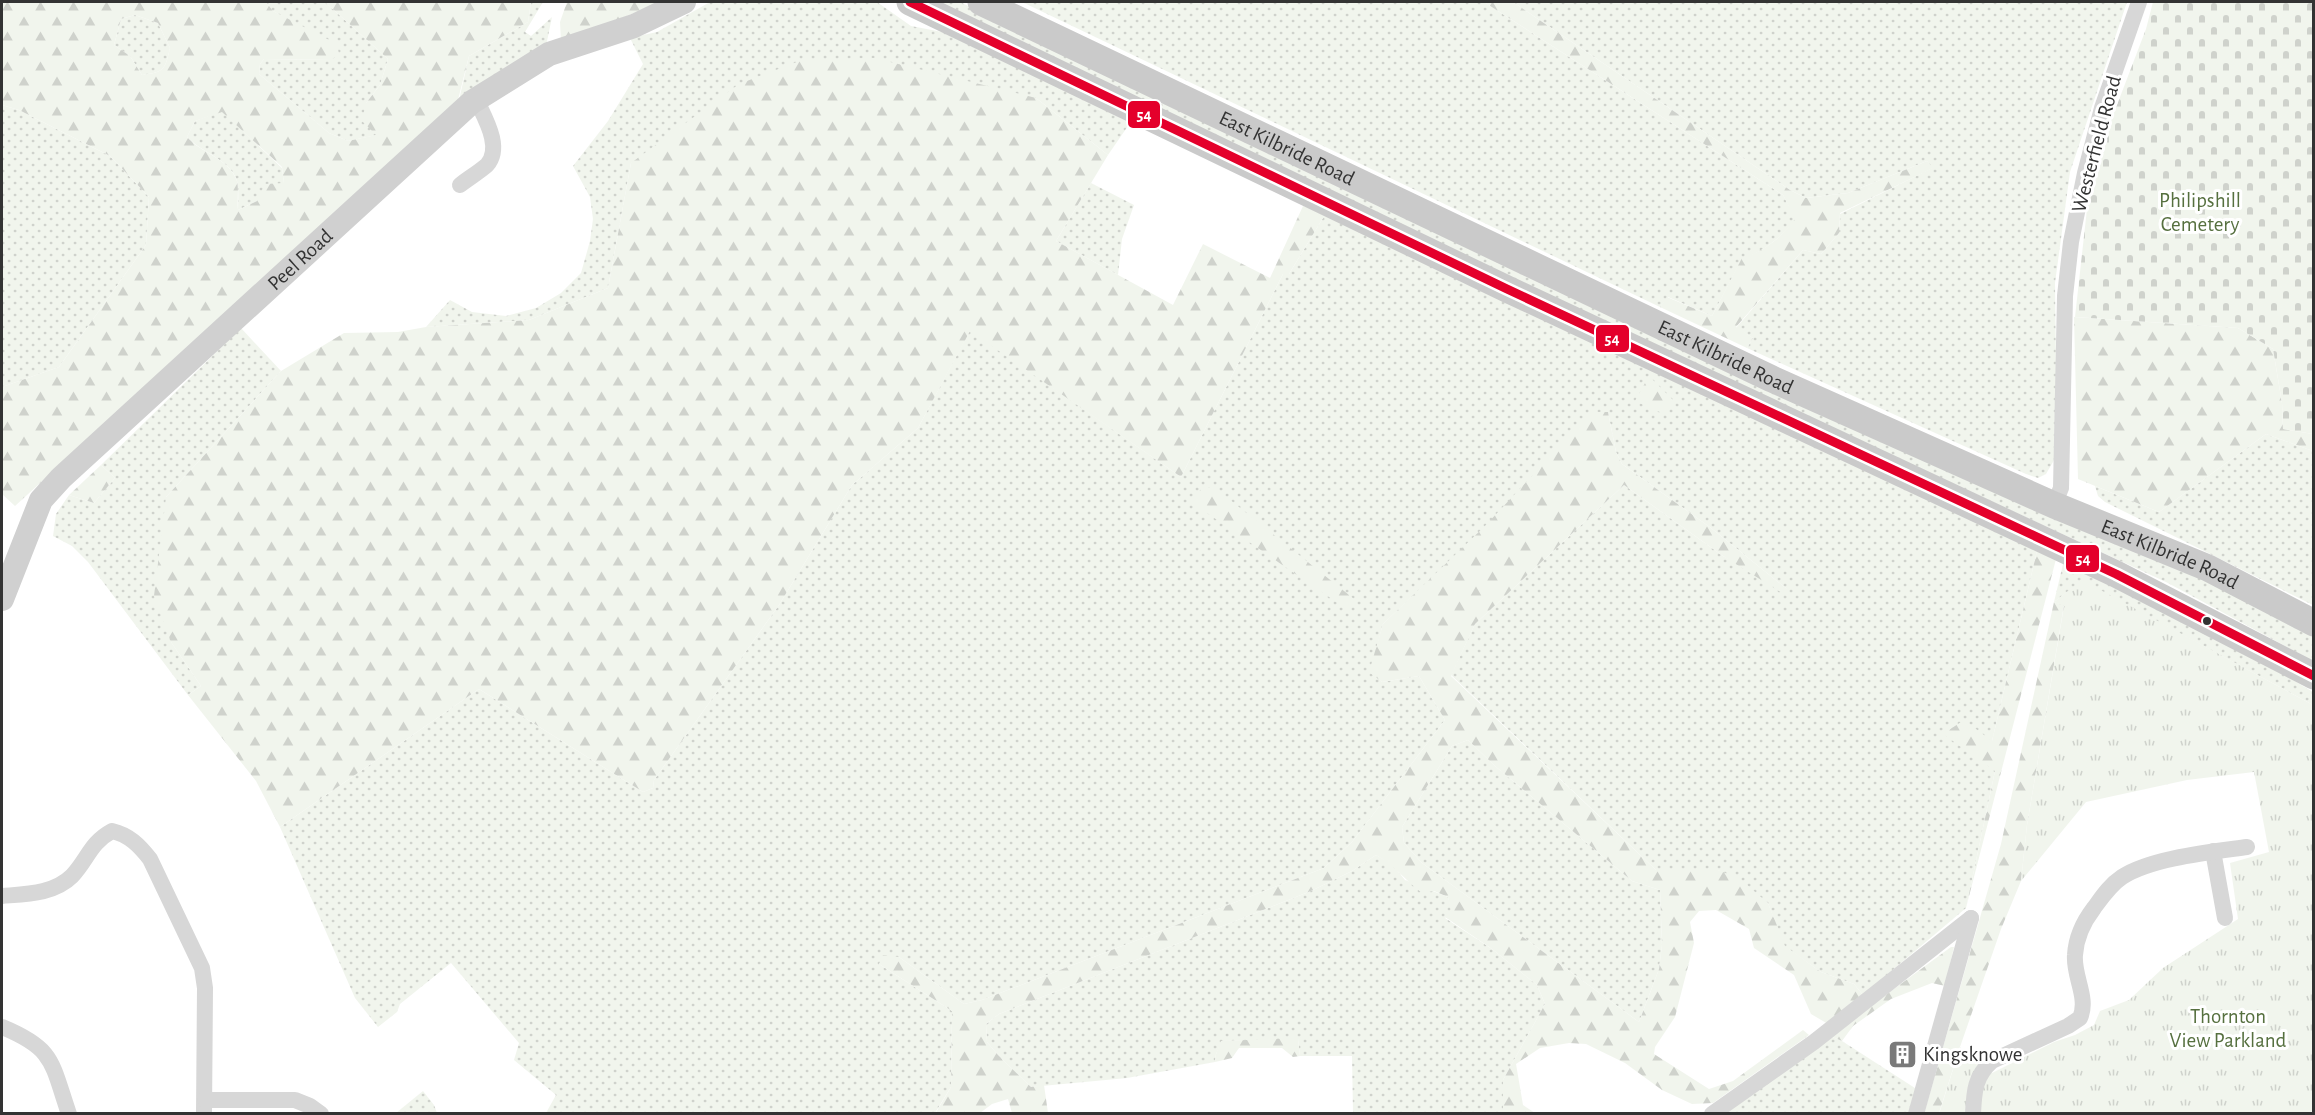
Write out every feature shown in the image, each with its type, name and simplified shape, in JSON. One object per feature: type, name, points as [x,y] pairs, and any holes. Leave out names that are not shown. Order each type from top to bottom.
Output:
[{"type":"main road","name":"East Kilbride Road","points":[[910,2],[1517,294],[2116,574],[2211,622],[2313,679]]},
{"type":"main road","name":"East Kilbride Road","points":[[981,2],[1772,379],[2054,505],[2208,568],[2313,623]]},
{"type":"street","name":"Peel Road","points":[[2,599],[42,500],[61,478],[476,99],[549,54],[634,26],[681,2]]},
{"type":"street","name":"Westerfield Road","points":[[2054,505],[2061,488],[2065,296],[2072,242],[2085,172],[2102,108],[2139,2]]},
{"type":"street","points":[[460,185],[487,164],[493,154],[493,141],[476,99]]},
{"type":"street","points":[[2,896],[36,893],[58,886],[72,875],[100,838],[112,831],[124,834],[139,845],[150,859],[202,968],[205,988],[205,1107],[295,1100],[321,1113]]},
{"type":"street","points":[[1972,1113],[1975,1082],[1989,1063],[2080,1018],[2084,1006],[2074,956],[2086,919],[2105,892],[2121,878],[2138,868],[2213,851],[2247,847]]},
{"type":"street","points":[[2213,851],[2225,918]]},
{"type":"street","points":[[1712,1113],[1814,1042],[1971,918],[1916,1113]]},
{"type":"street","points":[[2,1027],[34,1042],[48,1056],[69,1113]]},
{"type":"green space","points":[[2,2],[266,2],[273,11],[337,44],[339,54],[331,60],[264,59],[260,64],[259,74],[329,133],[348,141],[376,135],[362,121],[366,103],[380,85],[388,59],[325,2],[531,2],[528,22],[469,56],[458,100],[15,506],[2,494],[2,387],[59,367],[146,245],[149,197],[110,156],[19,110],[2,105]],"holes":[[[135,15],[158,23],[170,48],[167,61],[160,71],[142,75],[130,56],[114,45],[121,19]],[[222,112],[282,167],[284,183],[265,184],[257,201],[238,210],[238,184],[233,173],[222,161],[187,137],[195,121]]]},
{"type":"green space","points":[[266,2],[325,2],[388,59],[380,85],[366,103],[377,135],[348,141],[329,133],[259,74],[260,64],[264,59],[331,60],[287,19],[273,11]]},
{"type":"green space","points":[[531,2],[543,2],[525,32],[531,36],[552,17],[546,46],[459,100],[469,56],[528,22]]},
{"type":"green space","points":[[567,2],[662,2],[561,42],[560,22]]},
{"type":"green space","points":[[710,2],[877,2],[911,26],[958,35],[1130,123],[1108,155],[1036,98],[631,163],[608,288],[529,320],[426,327],[450,300],[472,312],[506,316],[536,308],[561,293],[581,273],[590,241],[593,219],[590,197],[573,166],[608,121],[643,64],[630,38],[657,32]]},
{"type":"green space","points":[[935,2],[960,2],[1230,133],[2143,551],[2313,633],[2313,661],[2166,582],[1673,354]]},
{"type":"green space","points":[[1022,2],[1484,2],[1783,195],[1796,219],[1772,243],[1742,259],[1712,316],[1668,297],[1660,307]]},
{"type":"green space","points":[[1484,2],[1513,2],[1790,190],[1806,198],[1848,193],[1927,161],[1933,168],[1840,213],[1839,233],[1821,254],[1803,250],[1736,327],[1753,338],[1747,348],[1660,307],[1667,297],[1712,316],[1742,258],[1771,243],[1795,219],[1783,195]]},
{"type":"green space","points":[[1513,2],[2127,2],[2070,172],[2055,283],[2057,455],[2046,474],[2038,478],[2026,474],[1747,348],[1753,338],[1736,328],[1803,250],[1821,254],[1839,233],[1840,214],[1932,168],[1927,161],[1848,193],[1806,198],[1790,190]]},
{"type":"green space","name":"Philipshill Cemetery","points":[[2153,2],[2313,2],[2313,434],[2283,429],[2282,403],[2273,349],[2238,328],[2075,317],[2091,173],[2146,29]]},
{"type":"green space","points":[[135,15],[158,23],[170,48],[167,61],[160,71],[142,75],[130,56],[114,45],[121,19]]},
{"type":"green space","points":[[874,58],[1036,98],[1108,155],[1056,241],[1173,305],[1203,244],[1270,278],[1303,206],[1326,213],[1289,274],[1283,274],[1181,477],[970,331],[918,428],[852,485],[779,605],[654,780],[653,788],[643,792],[479,689],[280,827],[256,781],[188,695],[201,686],[171,642],[154,596],[166,497],[281,371],[344,333],[398,332],[426,327],[529,320],[608,288],[631,163],[739,84],[802,60]]},
{"type":"green space","points":[[2,105],[19,110],[110,156],[149,197],[146,245],[59,367],[2,387]]},
{"type":"green space","points":[[222,111],[282,168],[284,183],[257,201],[238,210],[238,184],[233,173],[222,162],[187,137],[195,121]]},
{"type":"green space","points":[[1091,183],[1134,205],[1122,239],[1118,275],[1056,241]]},
{"type":"green space","points":[[1326,213],[2037,551],[1992,741],[1995,771],[1966,908],[1863,995],[1854,984],[1821,972],[1784,946],[1768,903],[1718,870],[1656,870],[1451,675],[1475,624],[1624,485],[1723,556],[1787,589],[1711,528],[1622,464],[1616,452],[1608,412],[1383,624],[1370,672],[1382,682],[1419,676],[1445,720],[1352,842],[1324,868],[982,1000],[964,1004],[899,957],[879,964],[952,1011],[951,1087],[935,1113],[546,1113],[556,1095],[514,1060],[519,1043],[451,963],[400,1004],[397,1012],[378,1027],[355,998],[280,827],[479,689],[643,792],[653,788],[654,780],[779,605],[852,485],[918,428],[970,330],[1181,477],[1283,274],[1289,274]]},
{"type":"green space","points":[[2074,317],[2238,328],[2273,349],[2282,403],[2283,429],[2313,434],[2313,451],[2266,434],[2159,512],[2078,479]]},
{"type":"green space","points":[[241,328],[281,371],[166,497],[171,642],[201,686],[188,695],[88,562],[72,546],[53,536],[56,514],[69,495],[94,503],[115,478],[101,465]]},
{"type":"green space","points":[[1649,376],[1674,401],[1662,413],[1635,401]]},
{"type":"green space","points":[[1592,412],[1608,412],[1616,452],[1622,464],[1711,528],[1787,589],[1787,596],[1723,556],[1624,485],[1475,624],[1451,676],[1656,870],[1718,870],[1740,879],[1768,903],[1785,946],[1821,972],[1854,984],[1863,995],[1828,1024],[1811,1014],[1794,975],[1754,948],[1749,929],[1716,910],[1699,911],[1690,922],[1694,943],[1675,1017],[1655,1047],[1654,1054],[1709,1089],[1733,1081],[1803,1030],[1809,1035],[1713,1103],[1692,1104],[1662,1090],[1625,1063],[1586,1044],[1569,1043],[1540,1048],[1516,1064],[1523,1105],[1535,1113],[1503,1113],[1503,1080],[1545,1004],[1537,985],[1492,949],[1445,917],[1451,911],[1448,897],[1434,891],[1422,893],[1389,863],[1376,855],[1352,871],[1311,891],[999,1014],[986,1024],[987,1042],[998,1055],[1031,1087],[1044,1085],[1048,1113],[1012,1113],[1008,1099],[992,1104],[980,1113],[935,1114],[951,1087],[952,1011],[879,964],[883,955],[899,957],[964,1004],[982,1000],[1324,868],[1352,842],[1445,720],[1419,676],[1382,682],[1369,672],[1383,624],[1484,527]],"holes":[[[1468,740],[1495,766],[1632,881],[1660,890],[1662,945],[1659,969],[1639,1022],[1422,863],[1404,843],[1402,827],[1452,746]]]},
{"type":"green space","points":[[2266,434],[2313,451],[2313,605],[2105,502],[2098,496],[2095,486],[2159,512]]},
{"type":"green space","points":[[101,465],[115,478],[94,503],[69,495]]},
{"type":"green space","points":[[1214,487],[1354,599],[1345,608],[1191,502],[1201,489]]},
{"type":"green space","points":[[2037,551],[2056,559],[1966,908],[1995,771],[1943,734],[1964,720],[1992,741]]},
{"type":"green space","points":[[2064,560],[2181,613],[2313,692],[2313,705],[2082,581],[2054,602]]},
{"type":"green space","name":"Thornton View Parkland","points":[[2082,580],[2313,705],[2313,1113],[1939,1114],[1960,1047],[1992,1073],[2094,1025],[2100,1011],[2129,1000],[2163,968],[2238,919],[2230,863],[2269,852],[2254,772],[2187,780],[2086,802],[2021,881],[2027,825],[2064,606],[2054,602]]},
{"type":"green space","points":[[2054,602],[2064,605],[2027,825],[2021,881],[2001,929],[1939,1113],[1924,1114],[2001,844]]},
{"type":"green space","points":[[1468,740],[1495,766],[1632,881],[1660,890],[1662,945],[1659,969],[1639,1022],[1422,863],[1404,843],[1402,827],[1452,746]]},
{"type":"green space","points":[[1376,855],[1392,864],[1405,880],[1448,897],[1452,911],[1445,918],[1492,949],[1537,985],[1545,1004],[1503,1080],[1503,1114],[1353,1113],[1352,1056],[1300,1056],[1298,1039],[1222,1041],[1215,1062],[1127,1078],[1031,1087],[987,1042],[986,1024],[999,1014],[1311,891],[1352,871]]},
{"type":"green space","points":[[1954,947],[1945,986],[1932,983],[1891,999],[1853,1026],[1842,1041],[1830,1036]]},
{"type":"green space","points":[[1830,1036],[1842,1041],[1918,1090],[1910,1113],[1723,1114]]},
{"type":"green space","points":[[1298,1038],[1300,1056],[1293,1057],[1282,1048],[1239,1048],[1232,1058],[1215,1062],[1221,1041]]},
{"type":"green space","points":[[423,1091],[437,1113],[396,1113]]},
{"type":"transit line","name":"54","points":[[910,2],[1507,289],[2116,574],[2314,676]]},
{"type":"place","name":"Kingsknowe","points":[[1902,1054]]}]
